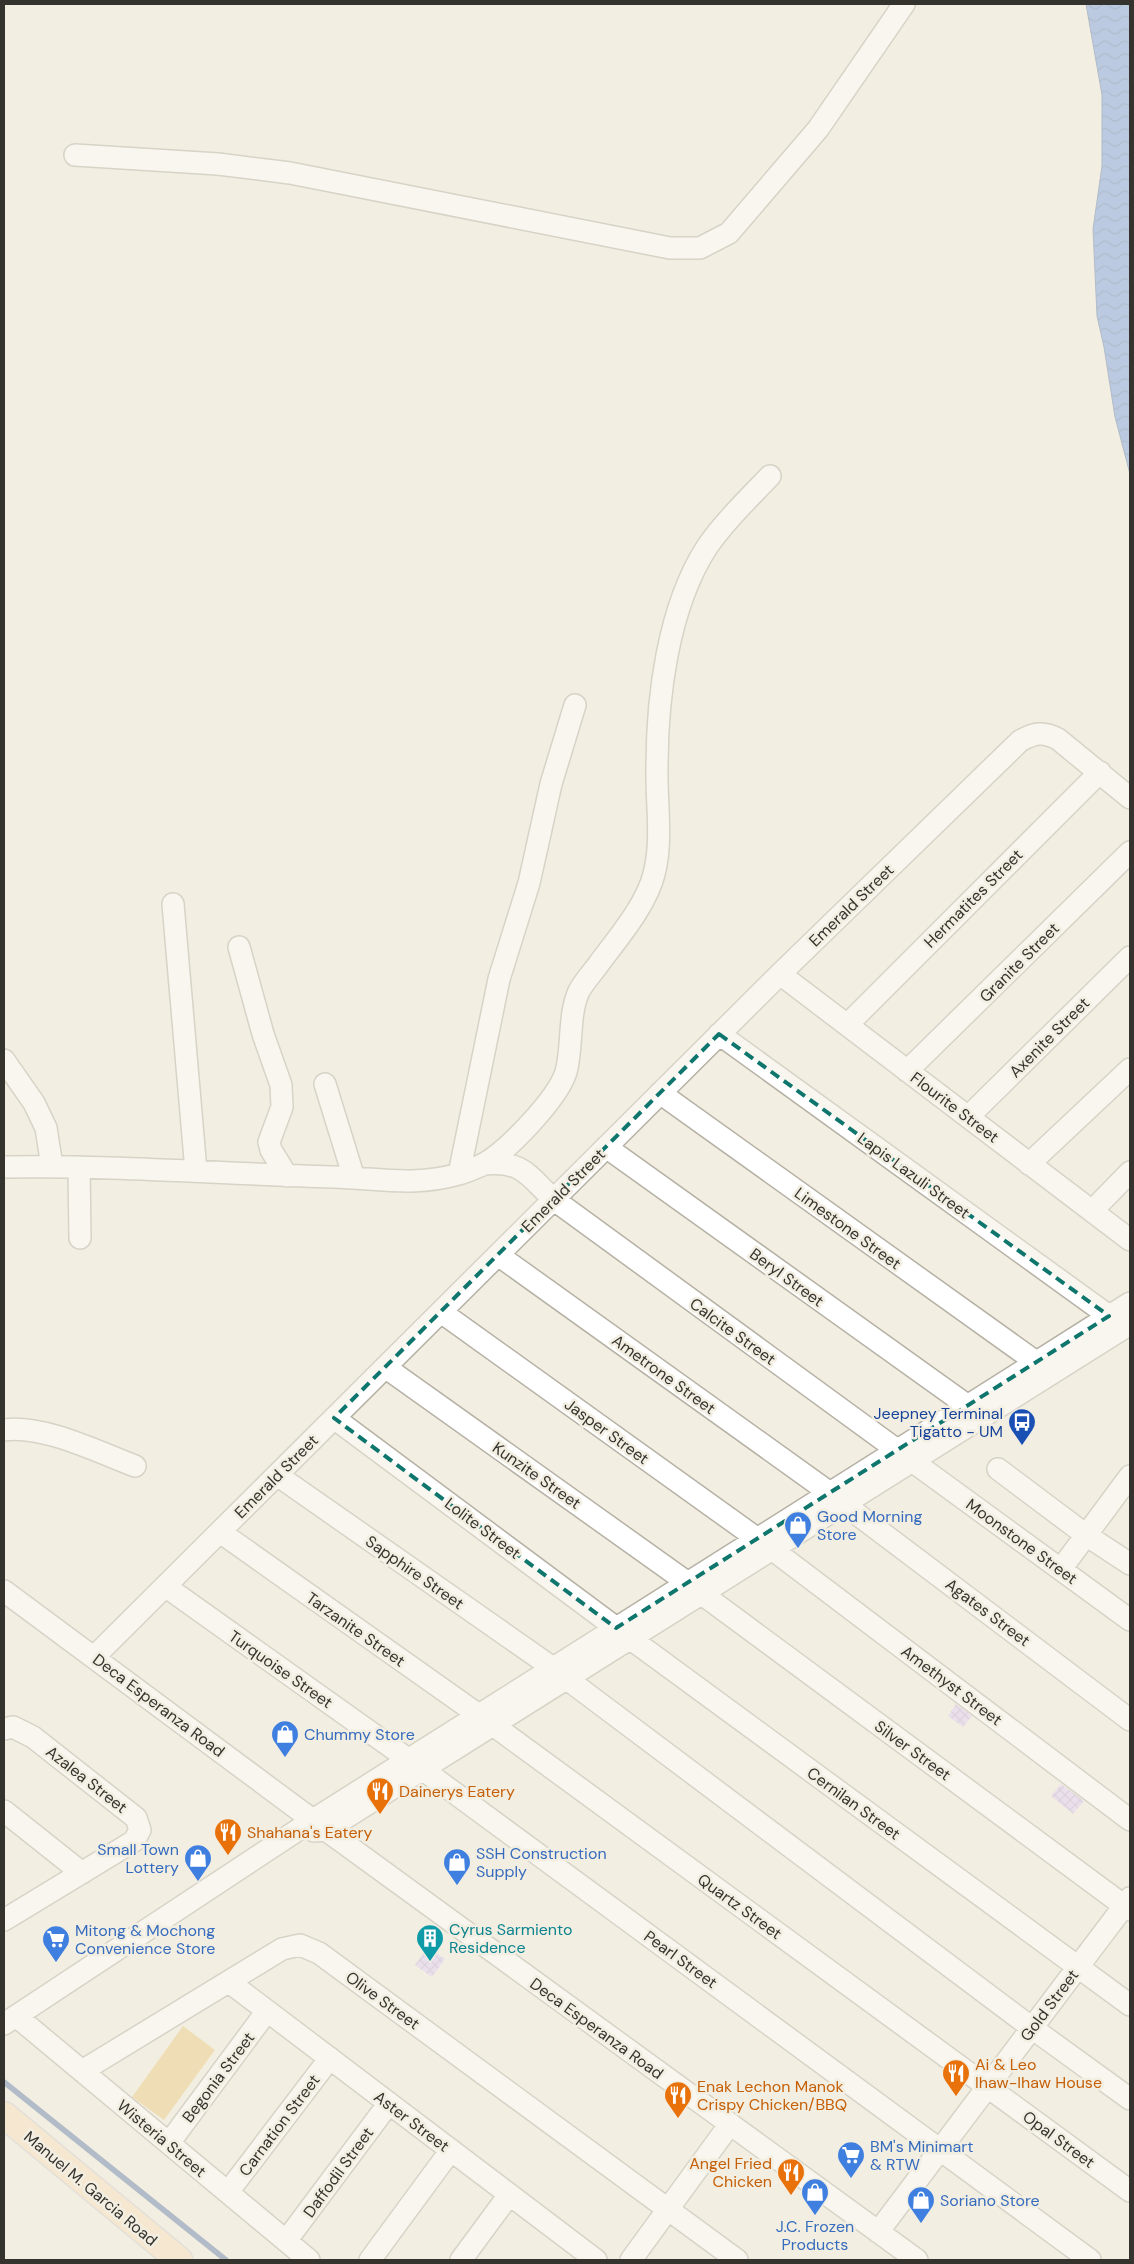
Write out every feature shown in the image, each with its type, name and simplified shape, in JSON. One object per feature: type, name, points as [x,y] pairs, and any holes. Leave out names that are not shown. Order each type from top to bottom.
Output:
[{"type":"main road","name":"Manuel M. Garcia Road","points":[[4,2115],[179,2260]]},
{"type":"street","points":[[75,155],[218,164],[290,173],[670,248],[700,248],[729,233],[811,137],[904,4]]},
{"type":"street","points":[[4,1167],[52,1166],[196,1171],[354,1178],[395,1182],[459,1174],[484,1164],[510,1145],[555,1093],[565,1074],[571,1045],[575,1003],[581,988],[625,929],[654,876],[658,849],[658,706],[676,618],[706,549],[735,512],[770,476]]},
{"type":"street","points":[[459,1174],[499,979],[530,882],[550,784],[576,705]]},
{"type":"street","name":"Emerald Street","points":[[95,1656],[780,974],[1020,741],[1039,732],[1049,734],[1100,772]]},
{"type":"street","points":[[1100,772],[1130,798]]},
{"type":"street","name":"Hermatites Street","points":[[847,1025],[1100,772]]},
{"type":"street","name":"Granite Street","points":[[907,1071],[1130,852]]},
{"type":"street","points":[[173,904],[196,1171]]},
{"type":"street","points":[[240,947],[263,1034],[281,1085],[282,1106],[269,1142],[271,1150],[287,1176]]},
{"type":"street","name":"Axenite Street","points":[[968,1117],[1130,957]]},
{"type":"street","name":"Flourite Street","points":[[780,974],[1130,1240]]},
{"type":"street","name":"Lapis Lazuli Street","points":[[720,1034],[1109,1316]]},
{"type":"street","points":[[4,1060],[34,1103],[46,1128],[52,1166]]},
{"type":"street","points":[[1029,1164],[1130,1069]]},
{"type":"street","points":[[326,1084],[354,1178]]},
{"type":"street","name":"Limestone Street","points":[[660,1093],[1036,1362]]},
{"type":"street","name":"Beryl Street","points":[[606,1147],[968,1406]]},
{"type":"street","name":"Calcite Street","points":[[484,1164],[512,1164],[524,1172],[553,1200],[905,1456]]},
{"type":"street","points":[[79,1167],[80,1238]]},
{"type":"street","points":[[1092,1211],[1130,1172]]},
{"type":"street","name":"Ametrone Street","points":[[498,1255],[838,1499]]},
{"type":"street","points":[[905,1456],[968,1406],[1130,1303]]},
{"type":"street","name":"Jasper Street","points":[[441,1312],[765,1545]]},
{"type":"street","points":[[10,2020],[293,1834],[319,1825],[905,1456],[1130,1324]]},
{"type":"street","name":"Kunzite Street","points":[[385,1367],[695,1588]]},
{"type":"street","name":"Lolite Street","points":[[334,1418],[623,1634]]},
{"type":"street","points":[[4,1430],[18,1428],[42,1432],[135,1466]]},
{"type":"street","name":"Moonstone Street","points":[[905,1456],[1130,1620]]},
{"type":"street","points":[[998,1469],[1086,1535],[1130,1564]]},
{"type":"street","name":"Sapphire Street","points":[[277,1475],[560,1674],[1032,2028],[1130,2099]]},
{"type":"street","points":[[1061,1569],[1130,1476]]},
{"type":"street","name":"Agates Street","points":[[838,1499],[1130,1720]]},
{"type":"street","name":"Tarzanite Street","points":[[220,1532],[486,1720]]},
{"type":"street","name":"Amethyst Street","points":[[765,1545],[1130,1820]]},
{"type":"street","name":"Turquoise Street","points":[[165,1586],[415,1765]]},
{"type":"street","name":"Silver Street","points":[[695,1588],[1128,1905]]},
{"type":"street","name":"Deca Esperanza Road","points":[[4,1590],[95,1656],[319,1825],[917,2260]]},
{"type":"street","name":"Cernilan Street","points":[[623,1634],[1130,2005]]},
{"type":"street","name":"Quartz Street","points":[[486,1720],[988,2087]]},
{"type":"street","name":"Azalea Street","points":[[4,1920],[134,1841],[140,1830],[140,1824],[136,1818],[33,1737],[8,1728]]},
{"type":"street","name":"Pearl Street","points":[[415,1765],[1090,2260]]},
{"type":"street","points":[[4,1811],[82,1873]]},
{"type":"street","name":"Gold Street","points":[[878,2232],[1078,1967],[1128,1905]]},
{"type":"street","name":"Olive Street","points":[[82,2071],[282,1948],[293,1945],[309,1948],[737,2260]]},
{"type":"street","name":"Aster Street","points":[[229,1982],[509,2194],[570,2252],[596,2260]]},
{"type":"street","name":"Begonia Street","points":[[169,2143],[267,2011]]},
{"type":"street","name":"Wisteria Street","points":[[10,2020],[82,2071],[309,2260]]},
{"type":"street","name":"Carnation Street","points":[[228,2192],[330,2058]]},
{"type":"street","name":"Opal Street","points":[[988,2087],[1130,2191]]},
{"type":"street","name":"Daffodil Street","points":[[286,2241],[389,2103]]},
{"type":"street","points":[[631,2260],[730,2124]]},
{"type":"street","points":[[370,2260],[451,2150]]},
{"type":"street","points":[[461,2260],[509,2194]]},
{"type":"highlighted area","points":[[719,1034],[1109,1316],[616,1628],[334,1418]]},
{"type":"shaded area","points":[[183,2026],[215,2050],[164,2120],[132,2097]]},
{"type":"water","points":[[1086,4],[1130,4],[1130,474],[1115,417],[1097,316],[1093,229],[1102,166],[1102,95]]},
{"type":"building","points":[[956,1704],[972,1716],[963,1727],[948,1716]]},
{"type":"building","points":[[1061,1784],[1084,1801],[1073,1814],[1051,1796]]},
{"type":"building","name":"Cyrus Sarmiento Residence","points":[[428,1947],[445,1959],[432,1977],[415,1965]]},
{"type":"waterway","points":[[4,2082],[226,2260]]},
{"type":"place","name":"Jeepney Terminal Tigatto - UM","points":[[1022,1446]]},
{"type":"place","name":"Good Morning Store","points":[[798,1549]]},
{"type":"place","name":"Chummy Store","points":[[285,1758]]},
{"type":"place","name":"Dainerys Eatery","points":[[380,1815]]},
{"type":"place","name":"Shahana's Eatery","points":[[228,1856]]},
{"type":"place","name":"Small Town Lottery","points":[[198,1882]]},
{"type":"place","name":"SSH Construction Supply","points":[[457,1886]]},
{"type":"place","name":"Cyrus Sarmiento Residence","points":[[430,1962]]},
{"type":"place","name":"Mitong & Mochong Convenience Store","points":[[56,1963]]},
{"type":"place","name":"Ai & Leo Ihaw-Ihaw House","points":[[956,2097]]},
{"type":"place","name":"Enak Lechon Manok Crispy Chicken/BBQ","points":[[678,2119]]},
{"type":"place","name":"BM's Minimart & RTW","points":[[851,2179]]},
{"type":"place","name":"Angel Fried Chicken","points":[[791,2196]]},
{"type":"place","name":"J.C. Frozen Products","points":[[815,2216]]},
{"type":"place","name":"Soriano Store","points":[[921,2224]]}]
